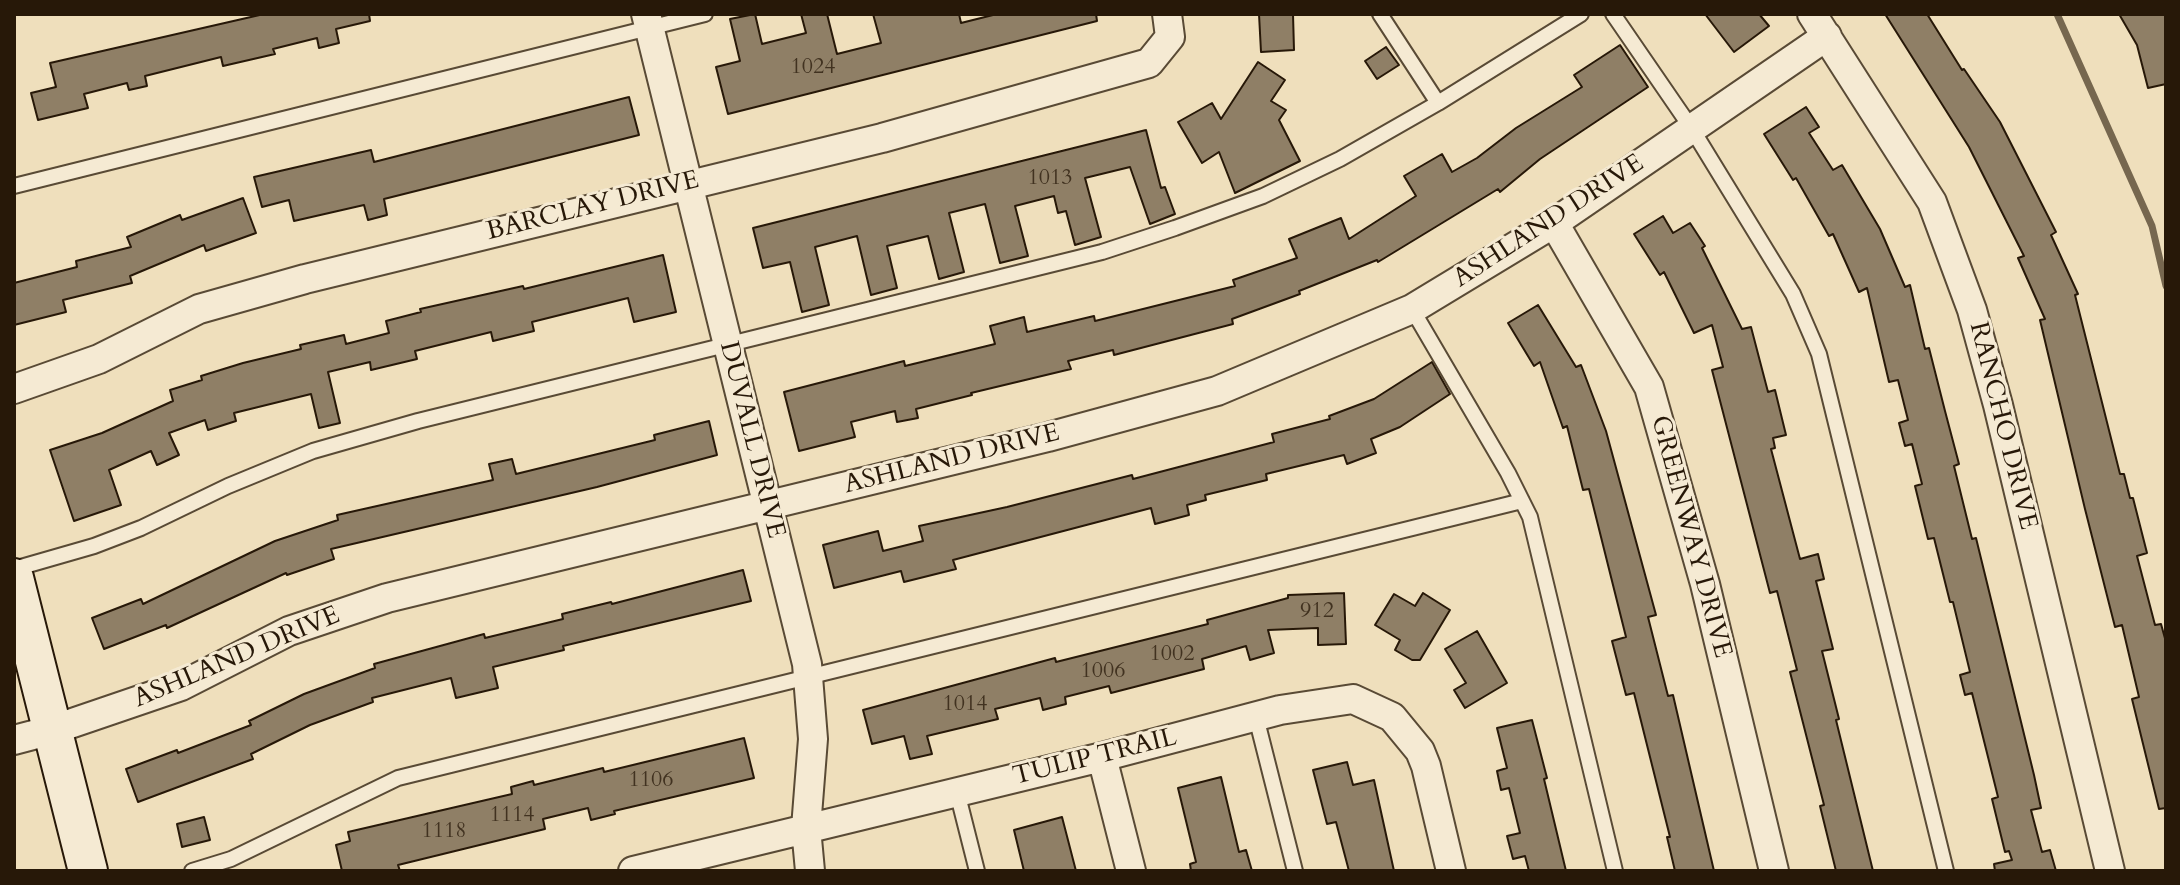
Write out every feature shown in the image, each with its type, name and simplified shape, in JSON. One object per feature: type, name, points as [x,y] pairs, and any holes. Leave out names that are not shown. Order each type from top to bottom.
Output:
[{"type":"main road","points":[[14,579],[88,871]]},
{"type":"street","name":"DUVALL DRIVE","points":[[647,21],[808,676],[813,739],[806,828],[810,871]]},
{"type":"street","name":"ASHLAND DRIVE","points":[[14,740],[181,686],[289,631],[387,598],[1048,437],[1217,391],[1412,309],[1554,223],[1692,129],[1820,25]]},
{"type":"street","name":"RANCHO DRIVE","points":[[1820,25],[1932,202],[1972,310],[1998,405],[2110,871]]},
{"type":"street","name":"BARCLAY DRIVE","points":[[14,389],[99,359],[199,309],[305,279],[882,138],[1149,63],[1169,26]]},
{"type":"street","name":"GREENWAY DRIVE","points":[[1554,223],[1649,387],[1705,584],[1774,871]]},
{"type":"street","name":"TULIP TRAIL","points":[[647,869],[1280,710],[1353,699],[1392,717],[1420,751],[1451,871]]},
{"type":"street","points":[[1102,757],[1131,871]]},
{"type":"lane","points":[[14,186],[647,21],[705,14]]},
{"type":"lane","points":[[1380,14],[1438,103]]},
{"type":"lane","points":[[14,579],[129,533],[228,486],[313,451],[418,421],[1102,252],[1175,228],[1263,196],[1340,159],[1438,103],[1581,14]]},
{"type":"lane","points":[[1613,14],[1692,129],[1793,294],[1819,354],[1946,871]]},
{"type":"lane","points":[[1412,309],[1530,517],[1615,871]]},
{"type":"lane","points":[[192,871],[231,859],[398,778],[1522,501]]},
{"type":"lane","points":[[1256,717],[1295,871]]},
{"type":"lane","points":[[957,792],[977,871]]},
{"type":"building","points":[[264,14],[369,14],[370,21],[336,29],[339,43],[319,48],[317,38],[273,49],[275,54],[223,66],[221,57],[145,76],[147,86],[129,90],[127,83],[84,94],[88,108],[38,120],[31,93],[56,87],[50,63]]},
{"type":"building","points":[[755,14],[762,44],[806,33],[801,14],[827,14],[837,54],[881,43],[873,14],[959,14],[961,23],[997,14],[1096,14],[1097,21],[728,114],[716,67],[740,61],[730,19]]},
{"type":"building","points":[[1259,14],[1293,14],[1294,50],[1261,52]]},
{"type":"building","points":[[1705,14],[1759,14],[1769,26],[1734,52]]},
{"type":"building","points":[[1885,14],[1927,14],[2000,122],[2056,232],[2051,235],[2078,294],[2075,295],[2120,474],[2124,474],[2130,498],[2133,498],[2147,553],[2137,556],[2155,625],[2161,624],[2166,642],[2166,808],[2159,809],[2132,699],[2139,697],[2122,625],[2115,627],[2040,320],[2045,319],[2018,258],[2024,256],[1969,147]]},
{"type":"building","points":[[2119,14],[2166,14],[2166,84],[2148,88],[2137,45]]},
{"type":"building","points":[[1620,45],[1648,87],[1540,159],[1500,192],[1498,189],[1378,262],[1232,319],[1233,324],[1114,355],[1113,350],[1068,361],[1071,369],[916,409],[918,418],[897,422],[895,411],[851,422],[855,437],[799,451],[784,392],[904,361],[905,366],[995,344],[990,326],[1024,317],[1027,332],[1094,316],[1095,321],[1235,286],[1233,280],[1297,258],[1289,239],[1341,218],[1349,239],[1416,196],[1404,176],[1442,154],[1452,172],[1477,158],[1516,128],[1582,87],[1574,75]]},
{"type":"building","points":[[1386,47],[1399,65],[1377,79],[1365,61]]},
{"type":"building","points":[[1258,62],[1285,80],[1271,101],[1286,110],[1279,120],[1300,161],[1235,193],[1219,152],[1202,163],[1178,122],[1212,103],[1221,119]]},
{"type":"building","points":[[629,97],[639,135],[384,199],[387,215],[368,220],[364,205],[294,221],[289,200],[262,207],[254,177],[371,150],[374,162]]},
{"type":"building","points":[[1806,107],[1819,127],[1809,133],[1833,170],[1842,165],[1880,229],[1905,287],[1910,285],[1925,349],[1929,348],[1959,464],[1954,466],[1972,539],[1976,538],[2034,775],[2041,808],[2031,810],[2042,852],[2050,850],[2056,871],[1995,871],[1994,864],[2012,860],[2009,851],[2005,852],[1992,799],[1998,797],[1972,693],[1965,695],[1960,675],[1970,672],[1953,602],[1950,602],[1934,538],[1928,539],[1915,486],[1922,484],[1912,444],[1905,446],[1899,423],[1908,420],[1898,380],[1889,382],[1867,288],[1859,292],[1833,234],[1829,236],[1796,178],[1793,180],[1764,134]]},
{"type":"building","points":[[1146,130],[1161,188],[1165,187],[1175,214],[1150,224],[1130,167],[1085,178],[1101,237],[1075,245],[1066,211],[1058,213],[1054,196],[1015,206],[1028,256],[1000,263],[985,204],[949,213],[964,272],[939,279],[928,236],[887,246],[897,288],[871,295],[857,236],[815,247],[829,305],[802,312],[790,262],[763,268],[753,228]]},
{"type":"building","points":[[243,198],[256,233],[206,251],[204,245],[130,276],[132,283],[63,300],[66,312],[14,325],[14,283],[77,267],[76,261],[131,247],[127,237],[180,215],[182,220]]},
{"type":"building","points":[[1663,216],[1673,233],[1690,223],[1705,246],[1702,248],[1742,329],[1751,327],[1768,392],[1775,390],[1786,435],[1773,438],[1775,448],[1771,449],[1800,559],[1818,554],[1824,579],[1816,581],[1833,649],[1822,651],[1873,871],[1836,871],[1820,806],[1824,805],[1790,672],[1797,670],[1777,591],[1770,593],[1712,370],[1723,367],[1712,325],[1694,333],[1664,272],[1660,275],[1634,234]]},
{"type":"building","points":[[663,255],[676,312],[634,322],[628,298],[532,322],[534,331],[493,341],[491,332],[415,351],[417,359],[371,370],[370,362],[328,372],[340,423],[319,428],[311,394],[234,413],[236,421],[208,430],[205,420],[169,433],[179,455],[157,465],[151,451],[109,470],[121,505],[74,521],[50,450],[102,433],[173,401],[170,390],[202,380],[201,376],[301,349],[300,345],[344,335],[346,344],[389,333],[386,321],[421,312],[420,309],[523,286],[524,289]]},
{"type":"building","points":[[1538,305],[1576,367],[1581,365],[1606,431],[1656,615],[1648,617],[1668,696],[1673,695],[1714,871],[1675,871],[1667,837],[1670,837],[1634,693],[1626,695],[1612,641],[1626,637],[1589,489],[1583,490],[1567,426],[1563,428],[1540,362],[1534,366],[1508,323]]},
{"type":"building","points":[[1432,362],[1450,394],[1400,427],[1371,439],[1376,453],[1347,464],[1344,455],[1266,474],[1267,480],[1205,495],[1206,500],[1187,505],[1189,515],[1155,524],[1151,508],[953,560],[956,569],[904,582],[901,571],[834,588],[823,545],[878,531],[883,551],[923,541],[919,526],[1132,475],[1133,479],[1274,442],[1272,434],[1330,419],[1329,416],[1374,399]]},
{"type":"building","points":[[709,421],[717,455],[597,487],[331,549],[334,559],[286,573],[167,628],[166,625],[104,649],[92,618],[141,599],[143,604],[275,541],[338,520],[337,515],[493,480],[489,464],[512,459],[516,474],[655,440],[654,435]]},
{"type":"building","points":[[743,570],[751,601],[563,646],[564,650],[493,667],[498,688],[456,698],[451,678],[372,698],[373,702],[310,725],[251,754],[253,759],[138,802],[126,769],[251,725],[249,721],[304,694],[375,668],[374,664],[484,634],[485,638],[563,619],[562,614]]},
{"type":"building","points":[[1344,593],[1346,644],[1318,645],[1318,628],[1268,630],[1274,653],[1250,660],[1246,646],[1202,659],[1204,669],[1111,693],[1109,686],[1065,697],[1066,704],[1043,710],[1040,698],[995,709],[998,719],[927,736],[932,754],[910,759],[904,736],[872,744],[863,710],[1055,658],[1056,662],[1208,624],[1207,620],[1288,598],[1288,595]]},
{"type":"building","points":[[1423,593],[1450,610],[1420,660],[1412,660],[1395,650],[1400,640],[1375,625],[1394,594],[1415,606]]},
{"type":"building","points":[[1477,631],[1507,683],[1465,708],[1454,690],[1466,683],[1445,649]]},
{"type":"building","points":[[1532,720],[1566,871],[1529,871],[1525,856],[1513,859],[1507,836],[1520,833],[1509,788],[1501,790],[1497,771],[1507,768],[1497,728]]},
{"type":"building","points":[[744,738],[754,778],[614,811],[615,814],[591,820],[588,808],[543,819],[545,829],[398,865],[400,871],[342,871],[336,845],[350,841],[348,832],[512,794],[511,787],[533,781],[534,785],[603,768],[604,772]]},
{"type":"building","points":[[1347,762],[1353,785],[1374,780],[1394,871],[1349,871],[1336,822],[1327,824],[1313,770]]},
{"type":"building","points":[[1221,777],[1239,852],[1246,850],[1252,871],[1191,871],[1190,864],[1196,862],[1178,788]]},
{"type":"building","points":[[204,817],[210,840],[182,847],[177,824]]},
{"type":"building","points":[[1062,817],[1076,871],[1024,871],[1014,830]]},
{"type":"waterway","points":[[2057,14],[2152,226],[2166,286]]}]
